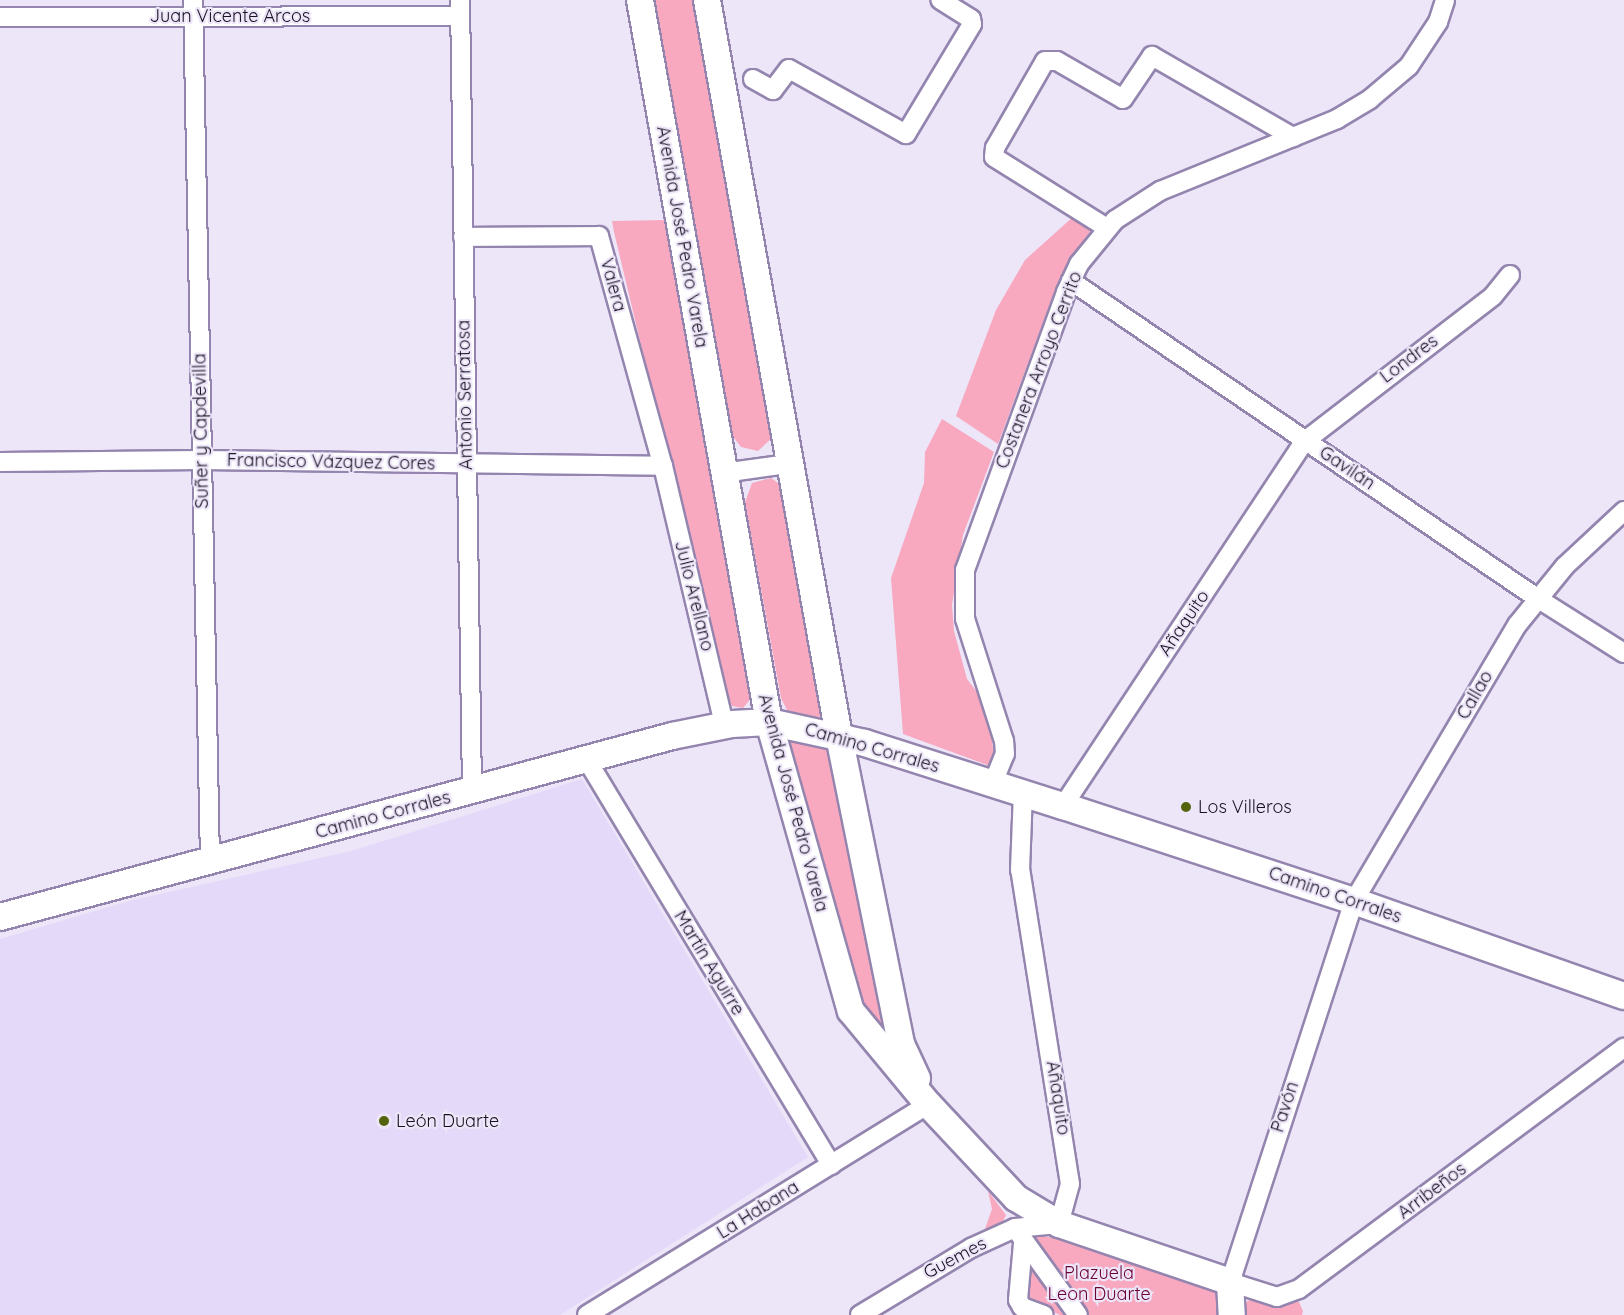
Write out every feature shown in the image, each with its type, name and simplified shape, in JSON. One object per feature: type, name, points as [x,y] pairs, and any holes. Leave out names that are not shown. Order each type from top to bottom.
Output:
[{"type":"street","name":"Avenida José Pedro Varela","points":[[640,0],[769,722],[850,1011],[928,1104],[1016,1197],[1059,1224],[1230,1282]]},
{"type":"street","name":"Avenida José Pedro Varela","points":[[707,0],[788,464],[839,736],[901,1044],[928,1104]]},
{"type":"street","points":[[753,79],[773,90],[789,69],[906,134],[972,24],[971,19],[941,0]]},
{"type":"street","name":"Costanera Arroyo Cerrito","points":[[993,783],[1005,754],[1004,741],[965,620],[965,570],[1071,280],[1107,228],[1160,191],[1337,119],[1409,66],[1438,22],[1445,0]]},
{"type":"street","name":"Juan Vicente Arcos","points":[[0,17],[193,8],[460,8]]},
{"type":"street","name":"Suñer y Capdevilla","points":[[193,8],[210,862]]},
{"type":"street","name":"Antonio Serratosa","points":[[460,8],[472,790]]},
{"type":"street","points":[[1107,228],[994,157],[995,148],[1045,61],[1057,61],[1123,99],[1152,56],[1293,137]]},
{"type":"street","name":"Valera","points":[[463,237],[599,236],[663,466]]},
{"type":"street","name":"Londres","points":[[1305,441],[1493,296],[1510,275]]},
{"type":"street","name":"Gavilán","points":[[1071,280],[1537,598],[1624,653]]},
{"type":"street","name":"Añaquito","points":[[1063,806],[1305,441]]},
{"type":"street","name":"Francisco Vázquez Cores","points":[[0,462],[201,460],[663,466]]},
{"type":"street","points":[[723,473],[788,464]]},
{"type":"street","name":"Julio Arellano","points":[[663,466],[724,725]]},
{"type":"street","name":"Callao","points":[[1354,901],[1517,625],[1565,566],[1624,511]]},
{"type":"street","name":"Camino Corrales","points":[[0,917],[724,725],[769,722],[839,736],[993,783],[1354,901],[1624,996]]},
{"type":"street","name":"Martín Aguirre","points":[[587,760],[831,1165]]},
{"type":"street","name":"Añaquito","points":[[1023,793],[1020,870],[1070,1184],[1059,1224]]},
{"type":"street","name":"Pavón","points":[[1232,1315],[1230,1282],[1354,901]]},
{"type":"street","name":"Arribeños","points":[[1230,1282],[1277,1297],[1299,1289],[1624,1048]]},
{"type":"street","name":"La Habana","points":[[587,1315],[928,1104]]},
{"type":"street","name":"Guemes","points":[[860,1315],[944,1263],[1059,1224]]},
{"type":"street","points":[[1019,1236],[1018,1300],[1022,1307],[1044,1315]]},
{"type":"street","points":[[1019,1236],[1078,1315]]},
{"type":"shaded area","points":[[582,779],[808,1157],[560,1315],[0,1315],[0,939],[129,901],[351,851]]},
{"type":"green space","points":[[652,0],[697,0],[774,436],[758,451],[741,447],[731,434]]},
{"type":"green space","points":[[1074,216],[1095,229],[1068,263],[1054,293],[998,444],[956,416],[996,310],[1025,260]]},
{"type":"green space","points":[[666,220],[753,696],[743,708],[732,706],[724,692],[612,221]]},
{"type":"green space","points":[[942,419],[994,452],[963,535],[952,605],[954,631],[967,679],[980,696],[991,731],[994,757],[990,766],[903,734],[891,578],[924,483],[925,452]]},
{"type":"green space","points":[[771,478],[782,486],[824,715],[818,717],[788,712],[781,698],[745,502],[752,483]]},
{"type":"green space","points":[[789,736],[826,738],[890,1029],[880,1039],[857,996]]},
{"type":"green space","points":[[988,1191],[1006,1215],[1001,1225],[985,1229],[992,1209]]},
{"type":"green space","name":"Plazuela Leon Duarte","points":[[1034,1236],[1059,1238],[1213,1289],[1222,1300],[1226,1315],[1083,1315]]},
{"type":"green space","points":[[1025,1249],[1074,1315],[1060,1315],[1025,1299]]},
{"type":"green space","points":[[1256,1299],[1299,1302],[1303,1311],[1302,1315],[1241,1315],[1247,1301]]},
{"type":"place","name":"Los Villeros","points":[[1186,807]]},
{"type":"place","name":"León Duarte","points":[[384,1121]]}]
